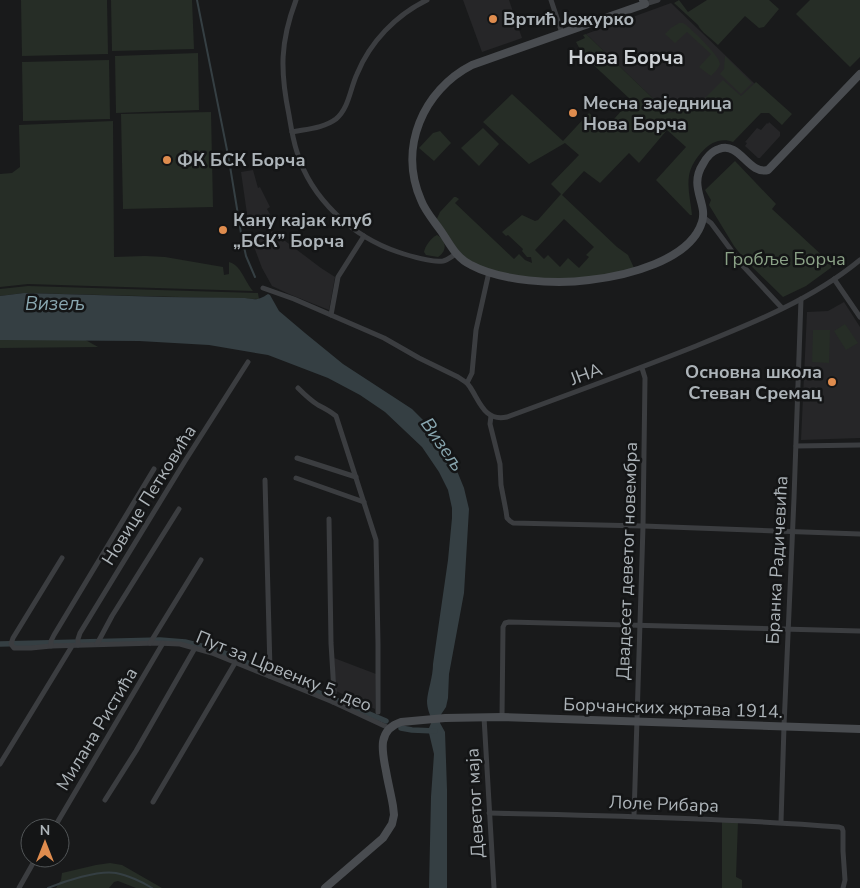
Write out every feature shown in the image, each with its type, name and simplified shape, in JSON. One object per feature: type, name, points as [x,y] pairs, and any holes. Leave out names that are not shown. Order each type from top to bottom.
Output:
[{"type":"street","points":[[296,0],[286,33],[282,60],[284,87],[297,152],[313,186],[333,212],[364,236],[386,248],[430,260],[443,261],[456,254]]},
{"type":"street","points":[[292,132],[322,126],[338,117],[346,107],[357,73],[372,46],[398,18],[427,0]]},
{"type":"street","points":[[551,0],[562,34]]},
{"type":"street","points":[[658,0],[644,2],[562,34],[483,61],[464,70],[440,89],[424,112],[418,125],[414,140],[412,162],[415,182],[423,206],[462,260],[471,266],[489,272],[527,280],[557,282],[590,280],[613,276],[651,265],[675,254],[693,239],[701,225],[703,217],[697,185],[698,177],[701,166],[710,155],[719,149],[728,148],[738,153],[756,169],[768,170],[860,74]]},
{"type":"street","points":[[703,217],[711,223],[743,266],[782,308]]},
{"type":"street","points":[[331,315],[338,277],[364,236]]},
{"type":"street","name":"ЈНА","points":[[491,416],[507,417],[642,368],[736,330],[801,299],[834,279],[860,260]]},
{"type":"street","points":[[467,383],[472,373],[476,330],[489,272]]},
{"type":"street","points":[[834,279],[860,317]]},
{"type":"street","points":[[263,288],[294,299],[384,338],[467,383],[483,409],[491,416],[490,424],[500,464],[501,485],[510,521],[517,523],[860,534]]},
{"type":"street","name":"Бранка Радичевића","points":[[781,822],[801,299]]},
{"type":"street","name":"Новице Петковића","points":[[78,645],[80,633],[248,362]]},
{"type":"street","name":"Двадесет деветог новембра","points":[[634,816],[643,526],[645,378],[642,368]]},
{"type":"street","points":[[298,388],[308,398],[336,416],[376,540],[378,712]]},
{"type":"street","points":[[796,446],[860,444]]},
{"type":"street","points":[[297,458],[356,477]]},
{"type":"street","points":[[51,646],[54,635],[154,469]]},
{"type":"street","points":[[296,478],[364,502]]},
{"type":"street","points":[[265,480],[269,676]]},
{"type":"street","points":[[97,644],[112,616],[179,509]]},
{"type":"street","points":[[328,519],[333,699]]},
{"type":"street","name":"Пут за Црвенку 5. део","points":[[62,558],[12,641],[13,647],[17,649],[97,644],[180,644],[333,699],[389,728]]},
{"type":"street","points":[[150,643],[201,560]]},
{"type":"street","points":[[502,717],[503,627],[505,623],[860,631]]},
{"type":"street","name":"Милана Ристића","points":[[60,818],[163,643]]},
{"type":"street","points":[[0,764],[72,646]]},
{"type":"street","points":[[105,800],[195,648]]},
{"type":"street","points":[[153,802],[236,663]]},
{"type":"street","name":"Деветог маја","points":[[484,717],[494,888]]},
{"type":"street","name":"Борчанских жртава 1914.","points":[[389,728],[401,722],[431,718],[502,717],[860,729]]},
{"type":"street","points":[[325,888],[383,838],[392,824],[393,806],[382,748],[385,734],[389,728]]},
{"type":"street","name":"Лоле Рибара","points":[[489,813],[634,816],[781,822],[839,827],[843,831],[846,880],[844,886]]},
{"type":"street","points":[[19,888],[30,868]]},
{"type":"shaded area","name":"Вртић Јежурко","points":[[463,0],[509,0],[522,38],[482,52]]},
{"type":"shaded area","points":[[671,3],[755,84],[699,143],[586,34]]},
{"type":"shaded area","points":[[769,122],[780,132],[780,136],[758,158],[745,146],[747,143],[745,142],[757,128],[761,130]]},
{"type":"shaded area","points":[[253,170],[258,188],[260,187],[270,207],[267,209],[271,216],[265,220],[263,218],[249,228],[241,172]]},
{"type":"shaded area","points":[[272,231],[335,277],[329,310],[272,286],[262,268],[253,244]]},
{"type":"shaded area","name":"Основна школа Стеван Сремац","points":[[844,302],[860,327],[860,438],[801,440],[807,312],[828,311]]},
{"type":"shaded area","points":[[334,658],[376,674],[375,709],[336,691]]},
{"type":"green space","points":[[21,0],[107,0],[108,54],[22,56]]},
{"type":"green space","points":[[111,0],[192,0],[194,49],[112,51]]},
{"type":"green space","points":[[679,0],[688,12],[707,0],[769,0],[779,9],[764,27],[759,28],[745,16],[718,45],[674,3]]},
{"type":"green space","points":[[810,0],[860,0],[860,57],[850,67],[796,14]]},
{"type":"green space","points":[[679,23],[683,23],[694,32],[719,60],[719,66],[711,76],[699,67],[711,54],[687,32],[675,43],[665,34]]},
{"type":"green space","points":[[586,34],[668,113],[683,111],[688,106],[693,110],[723,80],[741,96],[756,82],[792,114],[782,125],[769,113],[761,113],[733,142],[726,140],[718,141],[703,150],[695,160],[689,176],[692,215],[656,180],[686,147],[667,130],[639,163],[629,153],[600,183],[584,171],[562,195],[628,255],[635,270],[613,276],[531,281],[471,265],[435,223],[440,212],[454,197],[459,199],[455,203],[514,259],[519,254],[525,260],[532,263],[531,257],[527,257],[522,251],[523,249],[502,232],[522,215],[535,221],[538,220],[561,194],[551,184],[579,155],[565,143],[529,164],[483,122],[512,94],[563,141],[589,113],[606,128],[631,100],[586,58],[576,42],[585,38],[583,35]],"holes":[[[564,219],[594,247],[586,255],[589,257],[579,268],[568,258],[560,267],[548,255],[544,259],[535,250]]]},
{"type":"green space","points":[[198,53],[199,110],[116,113],[115,56]]},
{"type":"green space","points":[[725,56],[752,83],[741,94],[720,74],[724,69]]},
{"type":"green space","points":[[109,60],[110,119],[23,121],[22,62]]},
{"type":"green space","name":"ФК БСК Борча","points":[[211,112],[213,207],[123,209],[121,114]]},
{"type":"green space","points":[[113,121],[114,257],[165,257],[223,267],[224,275],[229,274],[229,262],[240,270],[253,291],[28,284],[0,287],[0,174],[12,173],[20,167],[19,125]]},
{"type":"green space","points":[[483,128],[499,144],[479,166],[461,148]]},
{"type":"green space","points":[[440,131],[451,143],[434,161],[419,148],[433,133]]},
{"type":"green space","name":"Гробље Борча","points":[[735,161],[776,204],[772,209],[826,259],[832,267],[806,286],[783,297],[746,261],[734,246],[709,205],[711,200],[705,190]]},
{"type":"green space","points":[[437,235],[444,243],[443,252],[438,257],[426,255],[424,252],[426,247]]},
{"type":"green space","points":[[28,286],[258,293],[259,299],[24,293],[0,296],[0,289]]},
{"type":"green space","points":[[845,324],[858,343],[846,350],[834,331]]},
{"type":"green space","points":[[813,330],[830,330],[829,363],[812,362]]},
{"type":"green space","points":[[0,338],[82,338],[98,347],[0,348]]},
{"type":"green space","points":[[722,820],[738,821],[736,877],[742,880],[742,888],[722,888]]},
{"type":"green space","points":[[110,863],[122,865],[162,888],[136,888],[118,881],[114,882],[109,888],[56,888],[61,880],[62,873]]},
{"type":"water","name":"Визељ","points":[[24,293],[255,299],[268,294],[279,311],[305,333],[343,364],[412,409],[428,425],[455,466],[464,488],[469,509],[464,593],[449,674],[448,698],[446,707],[440,716],[440,723],[445,732],[447,888],[429,888],[434,754],[429,733],[432,721],[427,701],[448,560],[452,508],[448,490],[439,472],[422,447],[385,412],[360,395],[328,378],[268,355],[209,345],[139,341],[0,340],[0,296]]},
{"type":"waterway","points":[[197,0],[229,160],[241,233],[246,256],[255,277]]},
{"type":"waterway","points":[[0,644],[160,640],[185,642],[217,650],[386,721]]},
{"type":"waterway","points":[[401,728],[435,731]]},
{"type":"waterway","points":[[48,888],[82,877],[109,872],[130,877],[152,888]]},
{"type":"place","name":"Вртић Јежурко","points":[[493,19]]},
{"type":"place","name":"Месна заједница Нова Борча","points":[[573,113]]},
{"type":"place","name":"ФК БСК Борча","points":[[167,160]]},
{"type":"place","name":"Кану кајак клуб „БСК” Борча","points":[[223,230]]},
{"type":"place","name":"Основна школа Стеван Сремац","points":[[832,382]]},
{"type":"district","name":"Нова Борча","points":[[626,57]]}]
